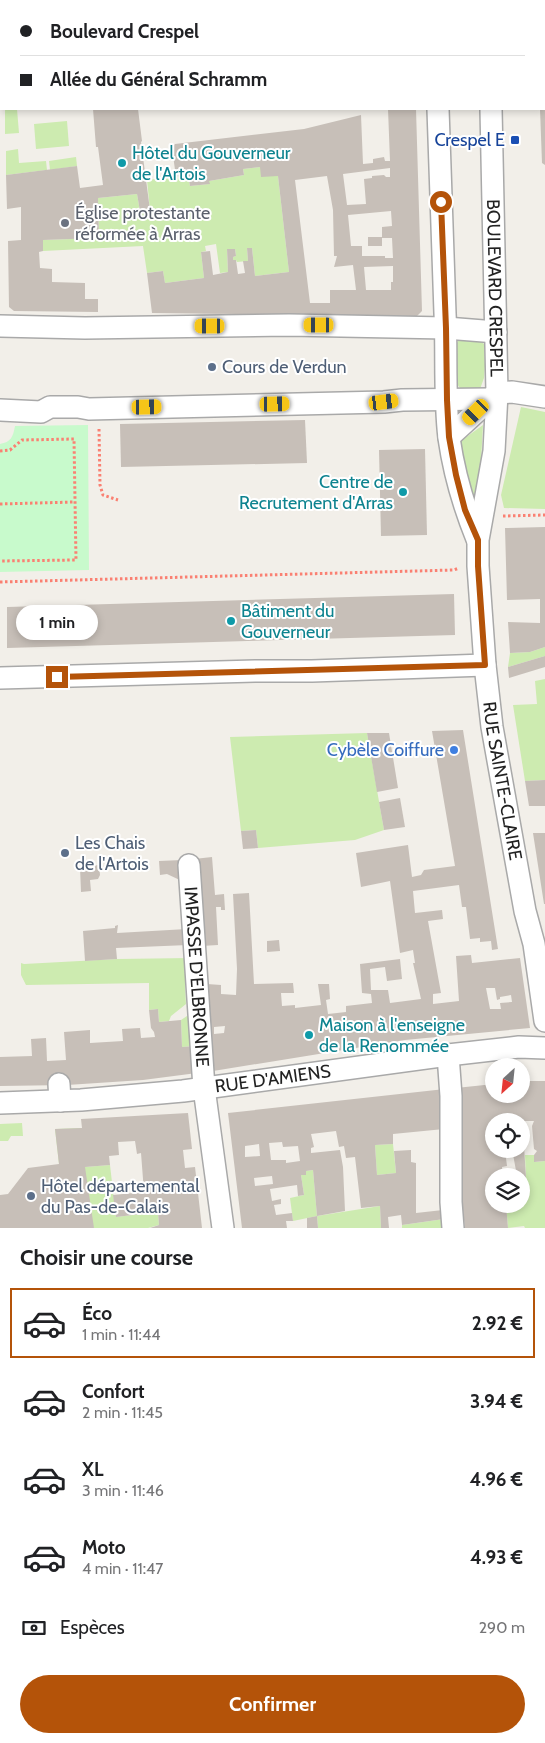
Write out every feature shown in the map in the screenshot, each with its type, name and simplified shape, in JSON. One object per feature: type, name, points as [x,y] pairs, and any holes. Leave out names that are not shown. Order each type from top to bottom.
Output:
[{"type":"street","points":[[438,110],[449,437],[465,510],[478,540]]},
{"type":"street","name":"BOULEVARD CRESPEL","points":[[478,540],[494,451],[496,332],[491,110]]},
{"type":"street","points":[[0,326],[85,328],[289,325],[446,328],[496,332]]},
{"type":"street","points":[[0,410],[40,412],[50,407],[78,406],[89,409],[447,400],[517,392],[545,397]]},
{"type":"street","points":[[449,437],[494,396]]},
{"type":"street","name":"RUE SAINTE-CLAIRE","points":[[478,540],[485,665],[492,727],[524,911],[534,944],[545,1021]]},
{"type":"street","points":[[0,678],[485,665]]},
{"type":"street","name":"IMPASSE D'ELBRONNE","points":[[189,865],[204,1088],[223,1228]]},
{"type":"street","name":"RUE D'AMIENS","points":[[0,1103],[59,1092],[124,1097],[448,1055],[519,1047],[545,1048]]},
{"type":"street","points":[[448,1055],[451,1096],[451,1202],[453,1228]]},
{"type":"path","points":[[99,425],[100,485],[103,495],[118,500]]},
{"type":"path","points":[[0,451],[10,450],[22,440],[74,439],[76,560],[0,561]]},
{"type":"path","points":[[0,504],[75,502]]},
{"type":"path","points":[[482,513],[508,516],[545,515]]},
{"type":"path","points":[[0,582],[454,570]]},
{"type":"green space","points":[[5,110],[17,110],[19,133],[5,134]]},
{"type":"green space","points":[[67,121],[69,146],[36,149],[34,124]]},
{"type":"green space","points":[[18,149],[19,163],[46,161],[47,170],[6,175],[6,151]]},
{"type":"green space","points":[[76,157],[77,166],[50,170],[49,161]]},
{"type":"green space","points":[[260,167],[278,176],[289,272],[255,276],[252,248],[247,248],[248,261],[237,262],[233,260],[233,257],[236,256],[235,249],[227,250],[228,272],[220,273],[216,244],[205,246],[206,251],[201,252],[204,278],[165,283],[163,271],[147,273],[143,246],[43,251],[43,240],[99,238],[98,198],[137,194],[140,211],[150,210],[147,180],[188,175],[190,186],[209,184],[209,181],[244,175],[243,169]]},
{"type":"green space","points":[[475,337],[484,344],[484,378],[480,389],[460,388],[454,380],[453,351],[458,341]]},
{"type":"green space","points":[[521,407],[545,412],[545,509],[504,508],[501,495]]},
{"type":"green space","points":[[88,425],[89,570],[0,572],[0,444],[7,442],[11,438],[15,426]]},
{"type":"green space","points":[[483,425],[477,503],[471,491],[458,443]]},
{"type":"green space","points":[[545,647],[545,656],[508,667],[510,653],[530,652]]},
{"type":"green space","points":[[545,679],[545,780],[525,781],[513,705],[537,704],[535,681]]},
{"type":"green space","points":[[367,733],[384,830],[355,840],[258,848],[256,830],[241,831],[230,737]]},
{"type":"green space","points":[[190,958],[192,983],[185,984],[186,1004],[171,1016],[169,1021],[159,1022],[158,1009],[149,1010],[149,983],[26,985],[21,975],[21,963]]},
{"type":"green space","points":[[193,1012],[195,1046],[182,1047],[181,1020]]},
{"type":"green space","points":[[22,1123],[23,1136],[11,1136],[8,1141],[0,1141],[0,1124]]},
{"type":"green space","points":[[82,1128],[85,1167],[110,1165],[116,1217],[158,1212],[159,1225],[148,1228],[94,1228],[59,1164],[55,1129]]},
{"type":"green space","points":[[393,1144],[396,1173],[377,1175],[375,1145]]},
{"type":"green space","points":[[530,1155],[534,1155],[535,1162],[545,1161],[545,1228],[525,1228],[524,1226],[508,1228],[507,1213],[530,1213],[530,1168],[526,1168],[525,1158],[530,1158]]},
{"type":"green space","points":[[313,1170],[317,1216],[293,1221],[290,1198],[304,1195],[301,1175],[306,1171]]},
{"type":"green space","points":[[380,1206],[381,1228],[318,1228],[317,1216]]},
{"type":"green space","points":[[444,1219],[444,1228],[402,1228],[402,1225]]},
{"type":"building","points":[[93,110],[138,110],[150,210],[140,211],[137,194],[98,198],[99,238],[43,240],[43,251],[39,252],[40,268],[52,269],[52,282],[85,283],[85,299],[98,299],[98,312],[14,311],[9,307],[8,241],[21,240],[21,207],[7,209],[6,175],[77,166],[80,188],[103,185],[98,147],[96,147]]},
{"type":"building","points":[[388,110],[416,110],[422,311],[417,316],[152,313],[147,273],[163,271],[165,283],[204,278],[201,252],[210,251],[213,275],[228,272],[227,249],[235,249],[236,256],[233,257],[233,260],[236,260],[238,274],[245,273],[243,261],[248,261],[247,248],[252,248],[255,276],[289,272],[278,176],[261,177],[260,167],[243,169],[244,175],[209,181],[210,184],[190,186],[188,175],[176,177],[172,148],[175,144],[304,129],[361,115],[363,164],[373,163],[373,159],[384,157],[385,161],[390,161]],"holes":[[[390,168],[390,177],[384,175],[364,179],[366,204],[347,205],[343,174]],[[327,176],[333,210],[334,256],[337,256],[334,267],[353,265],[356,290],[330,290],[330,303],[310,303],[295,180]],[[391,211],[392,226],[382,227],[382,238],[392,238],[393,258],[362,256],[362,246],[351,246],[348,215]],[[393,266],[391,290],[366,290],[364,267]]]},
{"type":"building","points":[[540,110],[545,110],[545,165],[542,163]]},
{"type":"building","points":[[368,237],[382,237],[382,246],[368,246]]},
{"type":"building","points":[[305,420],[307,463],[121,467],[120,424]]},
{"type":"building","name":"Centre de Recrutement d'Arras","points":[[425,449],[427,535],[381,536],[379,450]]},
{"type":"building","points":[[545,527],[545,647],[530,652],[510,653],[508,622],[540,623],[540,599],[507,600],[505,528]]},
{"type":"building","name":"Bâtiment du Gouverneur","points":[[454,594],[455,635],[7,648],[7,607]]},
{"type":"building","points":[[545,656],[545,667],[509,678],[508,667]]},
{"type":"building","points":[[463,730],[498,949],[492,950],[491,941],[480,942],[480,938],[470,939],[466,907],[462,907],[459,885],[413,891],[415,913],[442,910],[443,919],[428,921],[441,993],[433,994],[433,1004],[459,1001],[456,956],[471,955],[472,963],[520,958],[530,1028],[405,1040],[207,1072],[207,984],[221,985],[221,994],[236,995],[237,969],[233,894],[249,893],[254,984],[293,983],[294,993],[281,993],[282,1006],[295,1005],[295,1008],[321,1005],[318,984],[329,984],[330,999],[326,1000],[328,1014],[346,1012],[346,1006],[372,1003],[371,994],[362,993],[360,964],[400,959],[402,979],[387,981],[385,967],[370,969],[371,990],[388,990],[390,1003],[421,999],[413,963],[415,963],[413,950],[400,953],[390,881],[361,887],[356,853],[408,845],[412,877],[421,875],[424,870],[455,866],[432,731]],"holes":[[[486,988],[495,988],[497,1000],[500,997],[511,995],[512,1002],[500,1003],[501,1009],[490,1009]],[[225,1026],[224,1033],[214,1034],[214,1027]]]},
{"type":"building","points":[[367,733],[389,733],[398,788],[377,792]]},
{"type":"building","points":[[545,780],[545,806],[529,806],[525,781]]},
{"type":"building","points":[[400,798],[405,827],[384,830],[379,802]]},
{"type":"building","points":[[256,830],[258,848],[243,849],[241,831]]},
{"type":"building","points":[[533,833],[545,833],[545,904],[544,904]]},
{"type":"building","points":[[212,857],[215,895],[224,894],[225,910],[221,910],[221,907],[216,907],[218,945],[201,946],[194,859]]},
{"type":"building","points":[[182,860],[184,882],[167,874],[160,875],[159,861]]},
{"type":"building","points":[[99,865],[100,875],[98,879],[90,880],[91,891],[81,892],[80,867]]},
{"type":"building","points":[[118,925],[117,933],[187,929],[188,945],[116,948],[117,959],[85,961],[83,931],[115,928]]},
{"type":"building","points":[[279,940],[280,951],[267,952],[267,941]]},
{"type":"building","points":[[158,1009],[159,1022],[181,1020],[182,1047],[195,1046],[197,1073],[143,1080],[67,1085],[0,1086],[0,1057],[32,1056],[31,1039],[46,1038],[47,1061],[66,1060],[64,1032],[90,1030],[90,1043],[123,1041],[122,1029],[140,1028],[141,1038],[155,1037],[151,1028],[149,1010]]},
{"type":"building","points":[[530,1081],[545,1081],[545,1161],[534,1162],[534,1155],[537,1151],[534,1149],[532,1126],[534,1121],[530,1121],[530,1113],[485,1113],[485,1158],[506,1158],[507,1166],[502,1168],[485,1168],[485,1213],[507,1213],[508,1228],[465,1228],[458,1170],[456,1088],[485,1085],[485,1103],[530,1103]]},
{"type":"building","points":[[445,1089],[444,1129],[393,1134],[393,1144],[375,1145],[377,1175],[396,1173],[394,1151],[411,1150],[411,1162],[416,1163],[416,1213],[443,1210],[444,1219],[402,1225],[401,1215],[388,1217],[389,1228],[381,1228],[380,1206],[361,1208],[355,1157],[346,1158],[344,1146],[339,1147],[336,1131],[311,1134],[314,1147],[311,1148],[311,1153],[340,1150],[343,1167],[345,1211],[317,1216],[313,1170],[306,1171],[306,1175],[301,1175],[304,1195],[298,1196],[297,1185],[270,1189],[272,1201],[281,1199],[281,1204],[274,1205],[276,1215],[292,1213],[293,1221],[286,1221],[287,1228],[242,1228],[228,1113]],"holes":[[[282,1142],[283,1147],[298,1146],[300,1161],[286,1163],[286,1160],[271,1160],[269,1143]],[[259,1144],[260,1156],[245,1157],[245,1146]],[[272,1176],[273,1184],[255,1186],[254,1178]]]},
{"type":"building","points":[[188,1113],[192,1149],[183,1150],[185,1168],[195,1167],[202,1228],[150,1228],[159,1225],[158,1212],[116,1217],[113,1195],[144,1192],[141,1153],[137,1154],[135,1141],[118,1142],[119,1155],[109,1156],[110,1165],[85,1167],[94,1228],[0,1228],[0,1195],[8,1194],[28,1168],[59,1164],[55,1129],[82,1128],[81,1119]]},
{"type":"building","points":[[514,1158],[525,1158],[525,1168],[516,1168]]},
{"type":"building","points":[[317,1216],[318,1228],[307,1228],[307,1218]]},
{"type":"place","name":"Crespel E","points":[[515,140]]},
{"type":"place","name":"Hôtel du Gouverneur de l'Artois","points":[[122,163]]},
{"type":"place","name":"Église protestante réformée à Arras","points":[[65,223]]},
{"type":"place","name":"Cours de Verdun","points":[[212,367]]},
{"type":"place","name":"Centre de Recrutement d'Arras","points":[[403,492]]},
{"type":"place","name":"Bâtiment du Gouverneur","points":[[231,621]]},
{"type":"place","name":"Cybèle Coiffure","points":[[454,750]]},
{"type":"place","name":"Les Chais de l'Artois","points":[[65,853]]},
{"type":"place","name":"Maison à l'enseigne de la Renommée","points":[[309,1035]]},
{"type":"place","name":"Hôtel départemental du Pas-de-Calais","points":[[31,1196]]},
{"type":"route","points":[[57,677],[485,665],[478,540],[465,510],[449,437],[441,202]]}]
